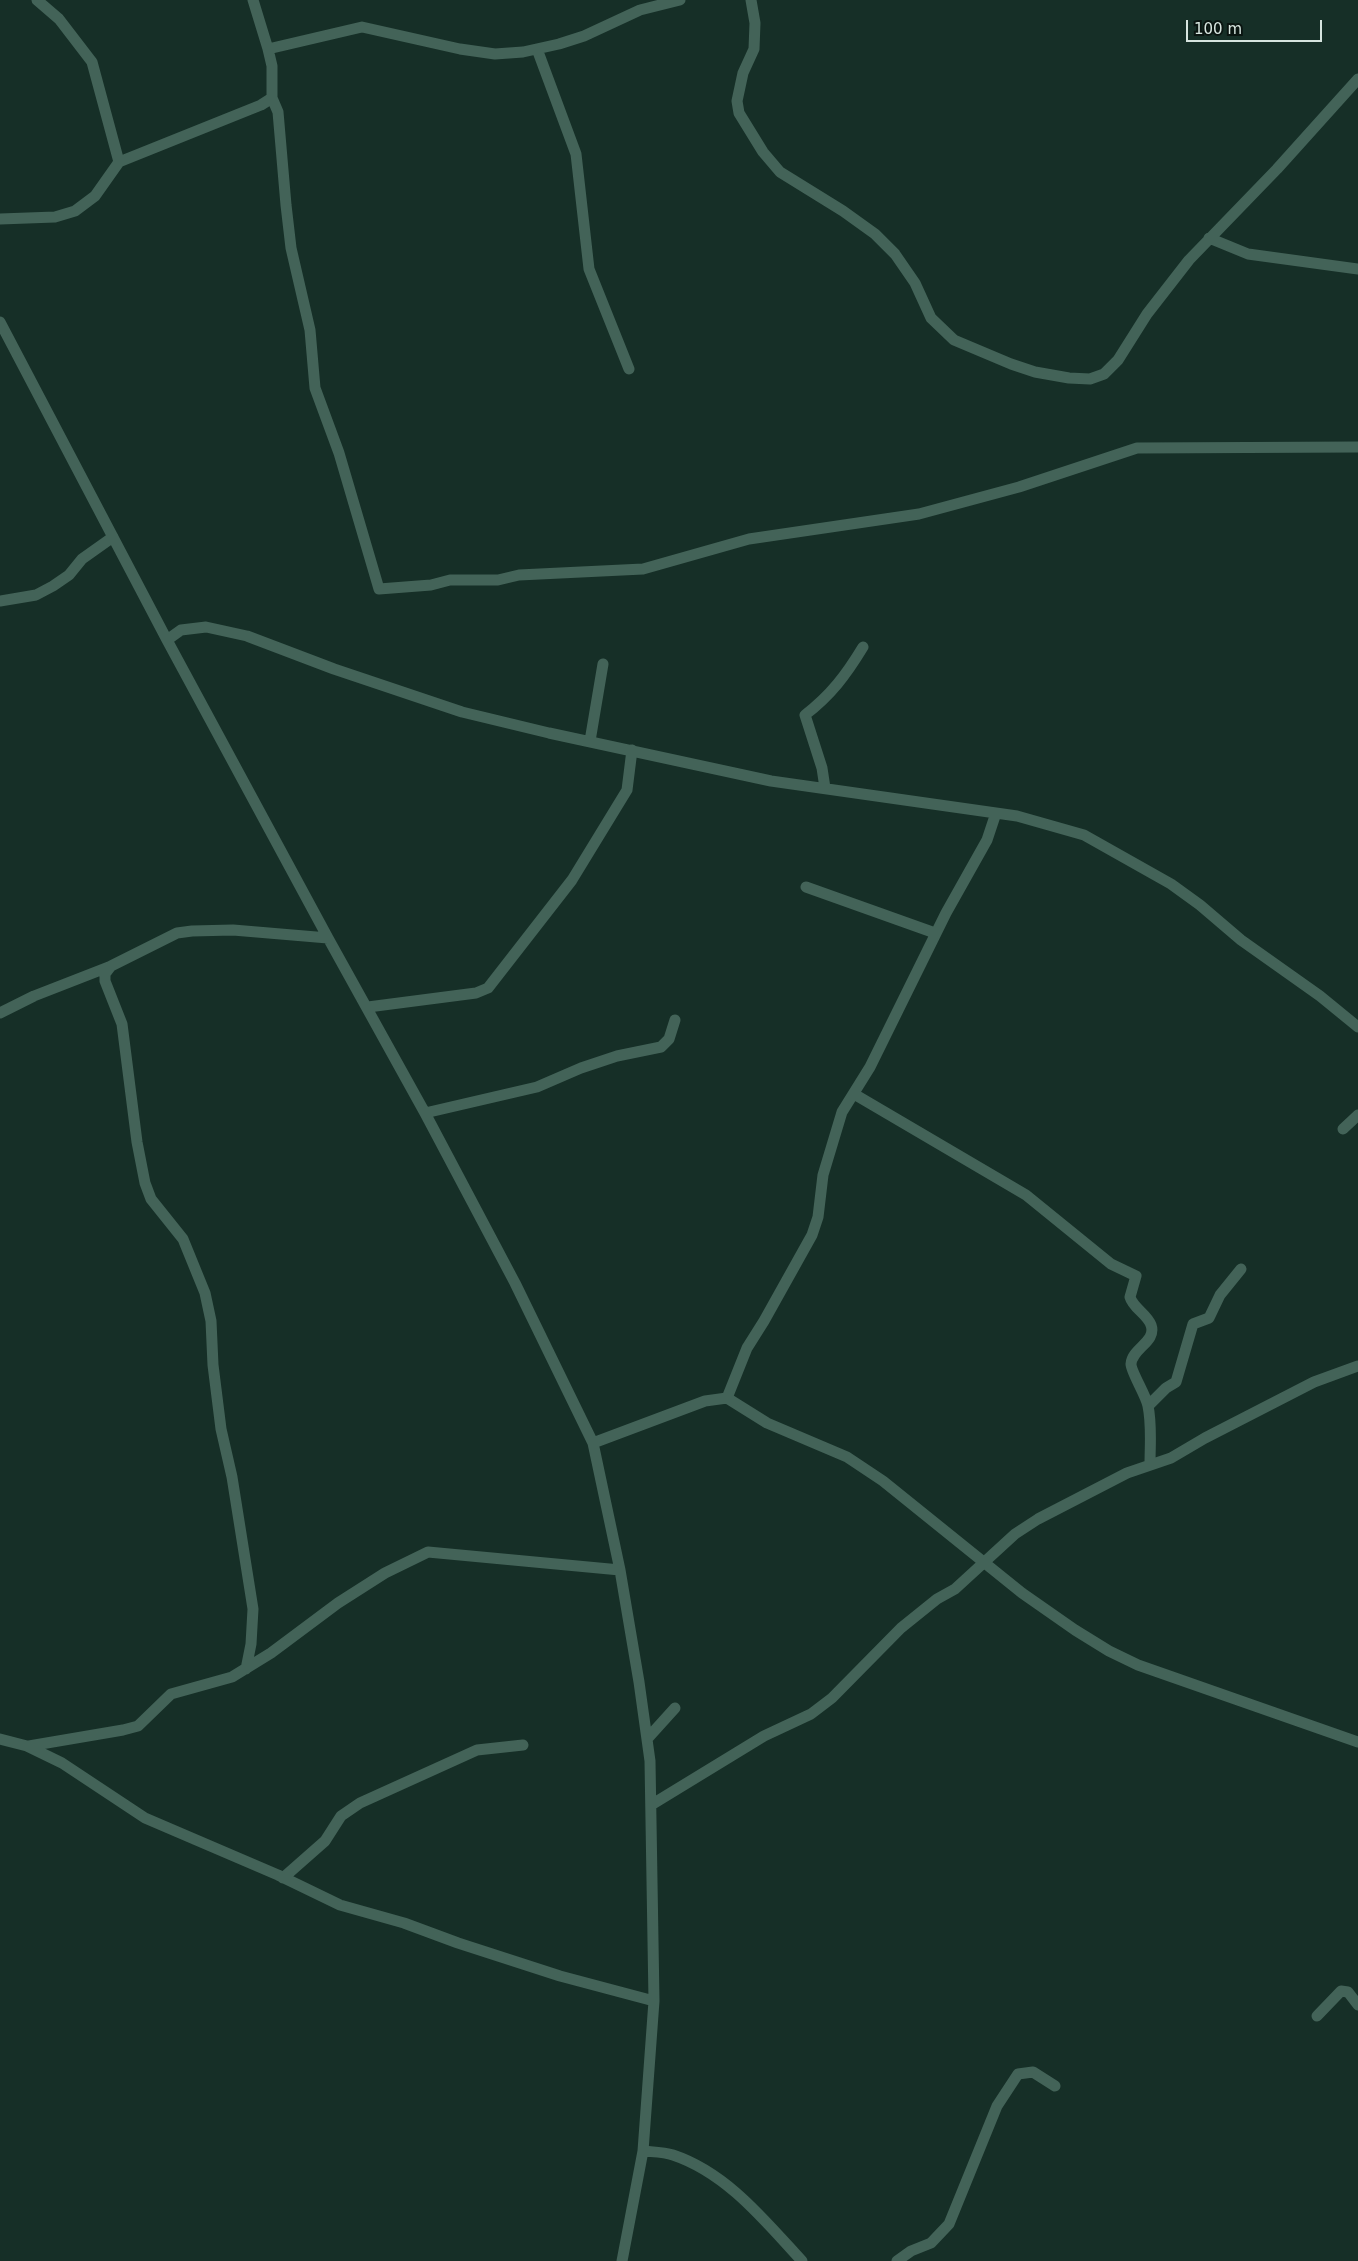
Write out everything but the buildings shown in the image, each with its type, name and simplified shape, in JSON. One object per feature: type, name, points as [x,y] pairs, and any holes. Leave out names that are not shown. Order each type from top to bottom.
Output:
[{"type":"street","points":[[37,0],[59,19],[92,62],[119,162]]},
{"type":"street","points":[[253,0],[272,66],[272,98],[278,112],[291,248],[310,330],[315,388],[339,453],[379,589],[431,585],[450,580],[498,580],[519,574],[643,569],[749,539],[919,514],[1019,487],[1136,448],[1358,448]]},
{"type":"street","points":[[268,49],[362,27],[391,35],[495,54],[537,50],[584,36],[639,5],[680,0]]},
{"type":"street","points":[[751,0],[755,23],[754,49],[742,73],[737,101],[739,113],[748,130],[780,172],[843,211],[875,234],[895,254],[915,283],[931,318],[954,340],[1035,372],[1090,379],[1104,374],[1118,360],[1134,333],[1164,291],[1209,238],[1277,169],[1358,80]]},
{"type":"street","points":[[537,50],[576,154],[589,269],[629,369]]},
{"type":"street","points":[[0,219],[55,217],[76,211],[95,196],[119,162],[261,105],[272,98]]},
{"type":"street","points":[[1209,238],[1248,254],[1358,269]]},
{"type":"street","points":[[0,322],[168,640],[328,938],[368,1007],[515,1283],[593,1443],[620,1570],[647,1739],[651,1805],[654,2001],[643,2151],[622,2261]]},
{"type":"street","points":[[0,600],[36,595],[54,586],[69,576],[82,559],[113,537]]},
{"type":"street","points":[[168,640],[181,630],[190,627],[206,627],[247,636],[334,669],[462,712],[549,733],[771,781],[1017,816],[1084,835],[1171,884],[1200,905],[1241,940],[1320,996],[1358,1027]]},
{"type":"street","points":[[825,788],[822,768],[805,715],[826,699],[847,673],[863,648]]},
{"type":"street","points":[[590,741],[603,664]]},
{"type":"street","points":[[368,1007],[476,993],[488,988],[572,880],[627,790],[632,750]]},
{"type":"street","points":[[727,1398],[747,1348],[812,1235],[818,1217],[823,1176],[842,1112],[889,1030],[935,933],[987,840],[996,813]]},
{"type":"street","points":[[806,887],[935,933]]},
{"type":"street","points":[[0,1013],[34,996],[111,966],[176,933],[233,930],[328,938]]},
{"type":"street","points":[[111,966],[105,974],[106,981],[122,1024],[144,1183],[151,1199],[183,1239],[205,1293],[211,1321],[212,1365],[221,1429],[232,1477],[253,1609],[251,1644],[246,1669]]},
{"type":"street","points":[[425,1113],[537,1087],[581,1068],[617,1056],[661,1047],[669,1039],[675,1020]]},
{"type":"street","points":[[854,1094],[1026,1195],[1111,1264],[1136,1276],[1130,1297],[1150,1324],[1151,1331],[1149,1340],[1133,1356],[1132,1367],[1148,1406],[1150,1464]]},
{"type":"street","points":[[1343,1130],[1358,1114]]},
{"type":"street","points":[[1148,1406],[1166,1388],[1176,1382],[1194,1324],[1209,1318],[1220,1295],[1241,1269]]},
{"type":"street","points":[[651,1805],[764,1736],[811,1714],[832,1698],[901,1628],[937,1599],[955,1589],[1015,1534],[1038,1519],[1127,1473],[1171,1458],[1205,1438],[1314,1382],[1358,1366]]},
{"type":"street","points":[[593,1443],[705,1401],[727,1398],[767,1422],[847,1457],[883,1481],[1030,1598],[1109,1651],[1138,1665],[1358,1742]]},
{"type":"street","points":[[27,1746],[138,1726],[170,1694],[232,1677],[338,1603],[385,1573],[428,1552],[620,1570]]},
{"type":"street","points":[[647,1739],[675,1708]]},
{"type":"street","points":[[0,1739],[27,1746],[62,1763],[145,1818],[340,1904],[404,1922],[458,1943],[560,1976],[654,2001]]},
{"type":"street","points":[[283,1878],[325,1841],[341,1816],[360,1803],[477,1750],[523,1745]]},
{"type":"street","points":[[1317,2016],[1341,1991],[1348,1992],[1358,2005]]},
{"type":"street","points":[[896,2261],[911,2251],[931,2243],[948,2224],[997,2106],[1018,2074],[1033,2072],[1055,2086]]},
{"type":"street","points":[[643,2151],[673,2154],[710,2173],[743,2199],[802,2261]]}]
